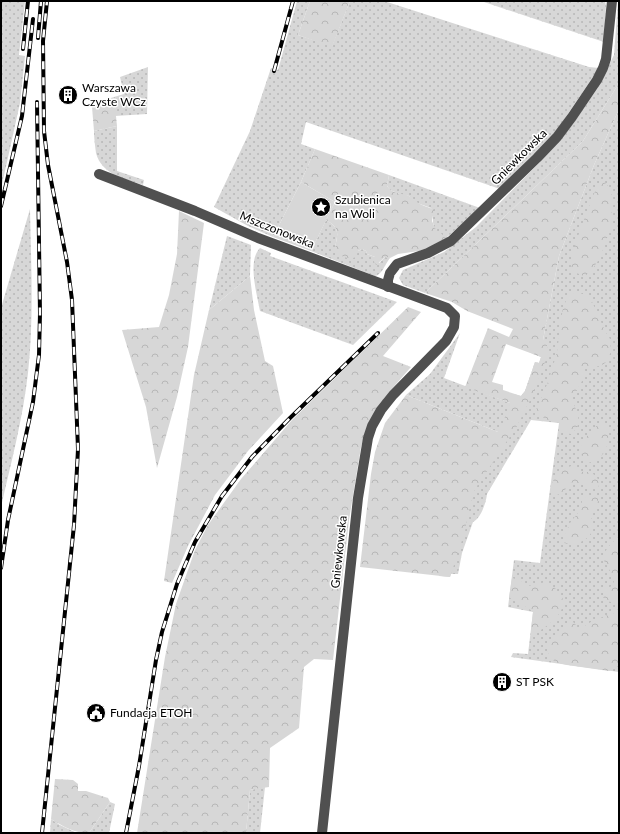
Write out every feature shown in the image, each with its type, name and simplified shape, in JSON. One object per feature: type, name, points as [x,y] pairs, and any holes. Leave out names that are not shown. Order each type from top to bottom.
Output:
[{"type":"street","name":"Gniewkowska","points":[[388,287],[390,273],[397,264],[428,254],[452,241],[557,137],[603,68],[606,59],[612,1]]},
{"type":"street","name":"Mszczonowska","points":[[99,174],[195,211],[258,238],[447,308]]},
{"type":"street","name":"Gniewkowska","points":[[322,833],[358,498],[367,443],[372,426],[381,410],[393,395],[438,350],[451,334],[454,327],[455,316],[447,308]]},
{"type":"green space","points":[[1,1],[25,1],[19,55],[25,56],[20,103],[1,189]]},
{"type":"green space","points":[[297,1],[310,1],[298,35],[332,46],[350,1],[384,1],[589,67],[599,68],[559,127],[543,146],[500,189],[306,122],[301,144],[315,149],[301,182],[273,237],[248,226],[214,207],[250,131],[271,68],[278,70]]},
{"type":"green space","points":[[310,1],[350,1],[332,47],[298,35]]},
{"type":"green space","points":[[481,1],[605,1],[604,42]]},
{"type":"green space","points":[[618,1],[619,83],[583,141],[425,293],[403,285],[399,278],[403,270],[444,252],[476,227],[541,161],[573,124],[597,89],[614,55]]},
{"type":"green space","points":[[148,67],[147,114],[115,116],[114,97],[124,94],[120,77]]},
{"type":"green space","points":[[619,83],[619,109],[594,165],[559,256],[543,340],[547,346],[548,353],[542,371],[517,426],[475,489],[465,531],[450,577],[360,567],[375,452],[385,423],[406,395],[498,432],[501,428],[510,403],[465,387],[488,328],[509,337],[513,329],[467,311],[452,302],[425,293],[583,141]],"holes":[[[506,344],[541,357],[539,363],[535,362],[525,391],[521,396],[503,390],[503,385],[492,382]]]},
{"type":"green space","points":[[114,97],[117,126],[94,131],[92,107],[101,101]]},
{"type":"green space","points":[[619,109],[619,672],[511,657],[513,653],[528,654],[533,612],[508,607],[514,560],[540,563],[559,423],[531,420],[487,494],[481,514],[473,522],[462,553],[458,574],[451,574],[450,577],[439,576],[498,432],[406,395],[430,374],[460,333],[444,378],[510,403],[514,394],[521,396],[525,391],[535,362],[539,363],[541,357],[529,352],[543,340],[559,256],[594,165]]},
{"type":"green space","points":[[117,126],[117,171],[144,180],[143,185],[115,175],[108,171],[99,160],[96,153],[94,131]]},
{"type":"green space","points":[[315,149],[389,175],[387,186],[389,189],[409,196],[420,204],[434,210],[432,221],[435,228],[446,238],[419,251],[398,254],[390,258],[385,257],[376,265],[374,262],[375,257],[367,254],[366,251],[362,249],[358,251],[356,257],[350,259],[339,255],[335,248],[337,235],[336,228],[326,220],[335,202],[301,182]]},
{"type":"green space","points":[[389,175],[480,208],[446,238],[439,233],[434,226],[431,208],[417,203],[409,196],[390,190],[387,186]]},
{"type":"green space","points":[[301,182],[335,202],[311,251],[273,237]]},
{"type":"green space","points":[[604,182],[612,190],[612,224],[600,258],[591,271],[584,276],[574,272],[571,268],[571,260],[577,239],[597,186]]},
{"type":"green space","points":[[30,209],[32,312],[30,353],[20,424],[1,507],[1,308]]},
{"type":"green space","points":[[179,211],[204,223],[188,347],[177,397],[157,468],[146,407],[122,330],[159,327],[169,295],[177,254]]},
{"type":"green space","points":[[326,220],[336,228],[337,231],[335,248],[358,251],[362,249],[366,251],[367,254],[375,257],[379,263],[385,257],[390,258],[380,274],[375,276],[311,251]]},
{"type":"green space","points":[[227,236],[251,245],[250,276],[209,310]]},
{"type":"green space","points":[[260,248],[271,253],[270,256],[397,302],[353,345],[260,311],[253,269],[256,254]]},
{"type":"green space","points":[[250,276],[254,310],[265,361],[273,366],[283,413],[248,451],[215,495],[188,546],[172,583],[164,581],[194,375],[209,310]]},
{"type":"green space","points":[[576,291],[590,297],[610,339],[611,351],[607,362],[600,366],[585,368],[582,381],[572,399],[579,422],[578,426],[571,434],[564,433],[559,423],[546,420],[536,410],[548,382],[557,352],[563,307],[568,297]]},
{"type":"green space","points":[[408,307],[421,312],[383,356],[411,367],[390,391],[366,430],[361,447],[349,520],[333,660],[314,659],[304,667],[299,728],[270,748],[269,787],[250,790],[246,833],[137,833],[165,657],[176,604],[195,550],[208,525],[241,479],[292,420]]},
{"type":"green space","points":[[600,423],[605,425],[608,431],[608,444],[606,450],[597,459],[592,462],[585,463],[580,449],[582,443]]},
{"type":"green space","points":[[571,466],[579,471],[589,472],[594,475],[599,481],[598,489],[575,482],[570,483],[562,493],[555,495],[552,485],[553,481],[559,474]]},
{"type":"green space","points":[[587,495],[598,497],[597,504],[592,515],[592,532],[586,539],[577,543],[564,543],[563,538],[570,523],[581,509],[582,501]]},
{"type":"green space","points":[[619,536],[619,604],[607,601],[603,597],[605,589],[612,586],[615,579],[603,559],[607,549]]},
{"type":"green space","points":[[512,578],[519,580],[528,586],[546,582],[555,588],[563,598],[561,611],[547,626],[536,633],[531,630],[533,612],[509,597]]},
{"type":"green space","points":[[619,608],[618,666],[609,671],[567,665],[555,662],[549,655],[546,646],[548,642],[554,635],[573,622],[578,627],[583,627],[594,620],[614,613]]},
{"type":"green space","points":[[55,779],[73,780],[78,784],[78,791],[86,791],[108,798],[110,802],[89,833],[69,829],[51,819]]},
{"type":"green space","points":[[265,787],[260,833],[246,833],[250,790]]},
{"type":"green space","points":[[110,802],[115,804],[109,833],[89,833]]},
{"type":"green space","points":[[51,819],[60,825],[77,833],[50,833]]},
{"type":"railway","points":[[23,49],[28,1]]},
{"type":"railway","points":[[38,38],[41,1]]},
{"type":"railway","points":[[42,833],[74,525],[78,449],[72,300],[67,262],[48,165],[44,131],[43,41],[47,1]]},
{"type":"railway","points":[[274,71],[293,1]]},
{"type":"railway","points":[[1,206],[22,116],[33,19]]},
{"type":"railway","points":[[1,568],[8,520],[33,402],[39,355],[40,313],[37,102]]},
{"type":"railway","points":[[126,833],[162,632],[177,584],[195,542],[222,496],[252,457],[378,333]]},
{"type":"place","name":"Warszawa Czyste WCz","points":[[68,95]]},
{"type":"place","name":"Szubienica na Woli","points":[[321,207]]},
{"type":"place","name":"ST PSK","points":[[502,682]]},
{"type":"place","name":"Fundacja ETOH","points":[[96,713]]}]
